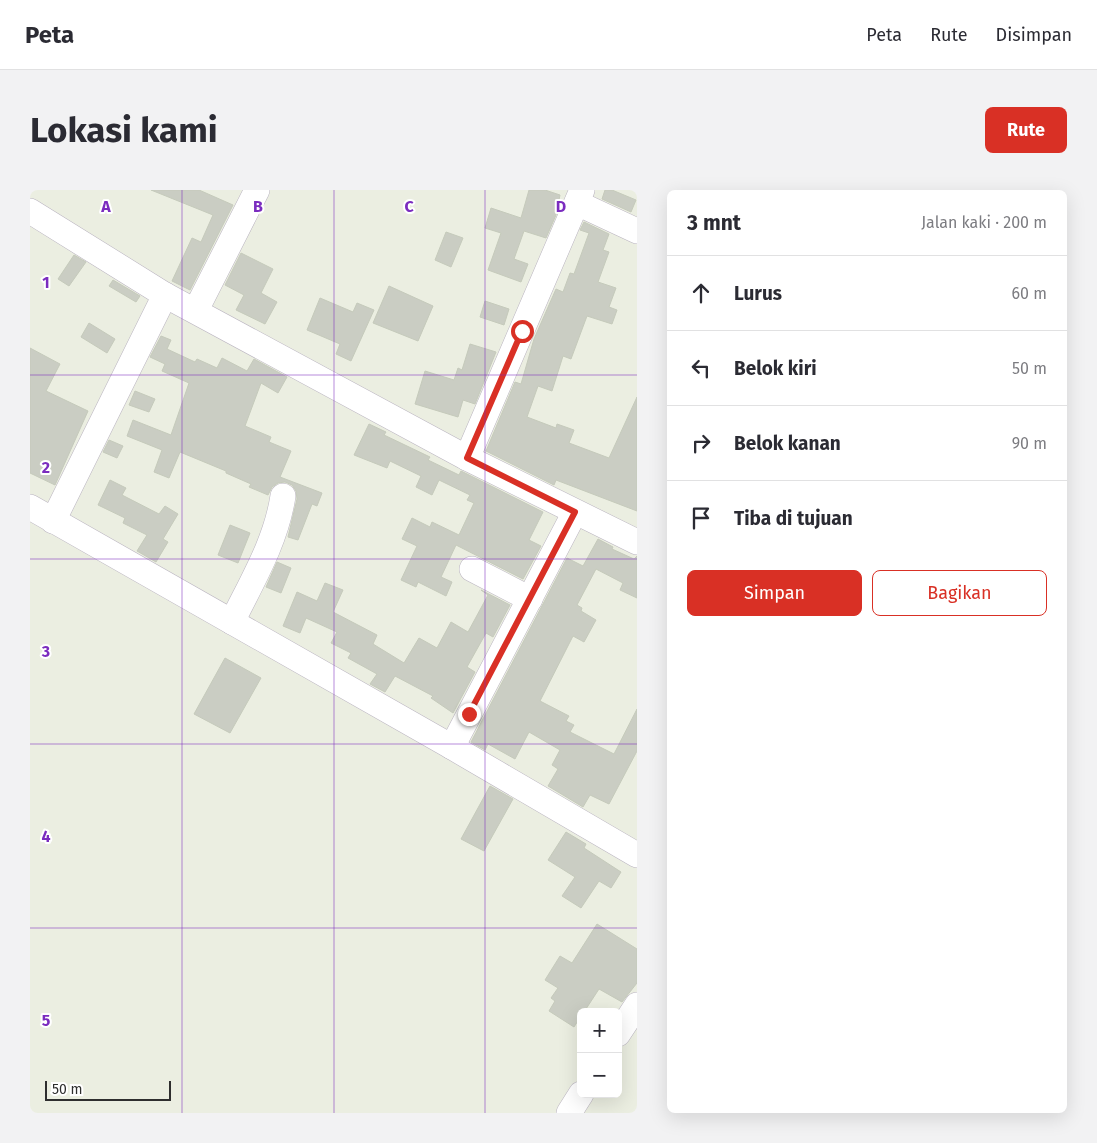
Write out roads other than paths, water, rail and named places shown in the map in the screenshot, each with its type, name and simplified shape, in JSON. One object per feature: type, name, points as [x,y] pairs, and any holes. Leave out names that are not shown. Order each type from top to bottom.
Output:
[{"type":"street","points":[[196,310],[257,190]]},
{"type":"street","points":[[467,458],[579,197],[637,231]]},
{"type":"street","points":[[30,211],[165,294],[467,458],[637,542]]},
{"type":"street","points":[[53,520],[165,294]]},
{"type":"street","points":[[232,622],[269,547],[279,516],[282,496]]},
{"type":"street","points":[[30,507],[452,747],[637,855]]},
{"type":"street","points":[[452,747],[575,512]]},
{"type":"street","points":[[472,569],[530,599]]},
{"type":"street","points":[[622,1028],[637,1005]]},
{"type":"street","points":[[569,1113],[578,1098]]}]
